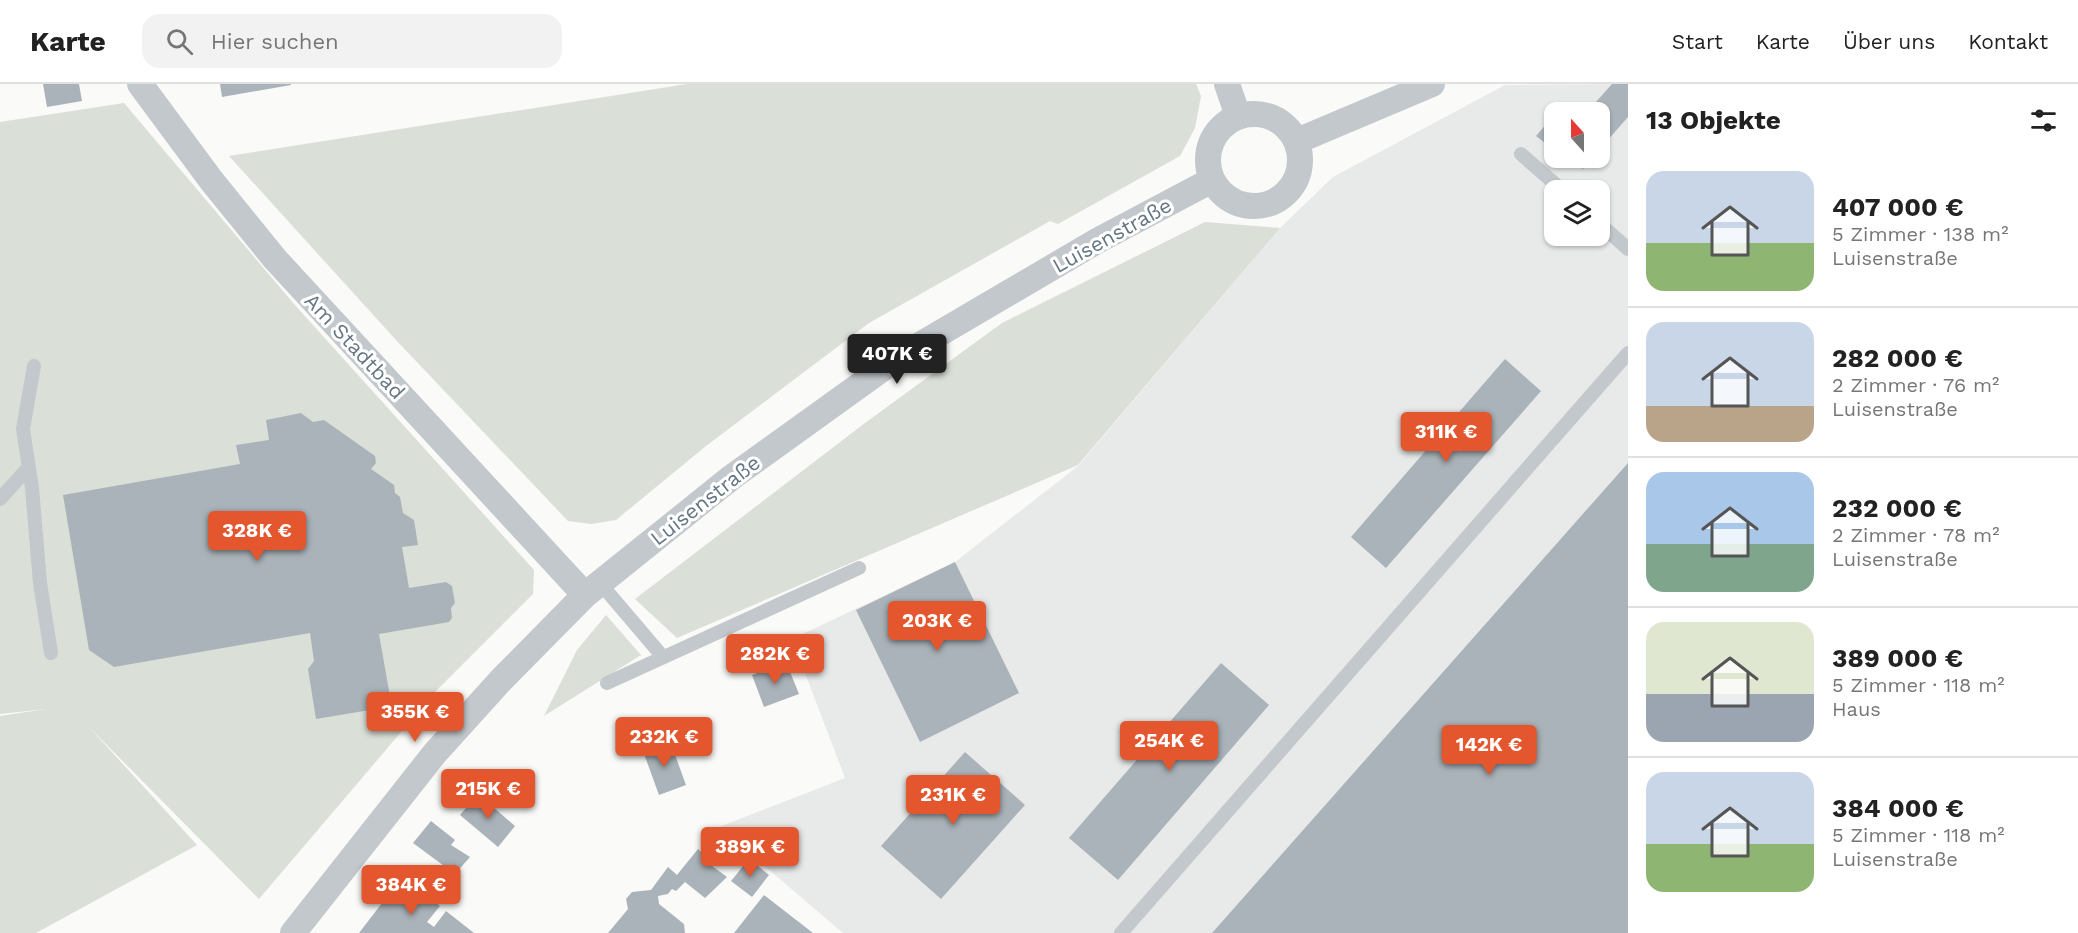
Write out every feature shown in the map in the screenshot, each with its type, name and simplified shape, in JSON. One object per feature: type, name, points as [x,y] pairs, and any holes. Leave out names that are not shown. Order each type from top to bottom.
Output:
[{"type":"street","name":"Am Stadtbad","points":[[140,84],[211,180],[275,259],[593,589]]},
{"type":"street","points":[[1227,84],[1238,116]]},
{"type":"street","points":[[1297,141],[1432,84]]},
{"type":"street","points":[[1266,115],[1289,129],[1297,141],[1301,157],[1299,172],[1292,187],[1281,199],[1266,205],[1250,207],[1234,203],[1221,194],[1212,180],[1208,158],[1214,135],[1224,124],[1238,116],[1266,115]]},
{"type":"street","name":"Luisenstraße","points":[[293,933],[435,753],[497,684],[593,589],[732,477],[896,359],[1097,241],[1212,180]]},
{"type":"lane","points":[[1521,154],[1551,180]]},
{"type":"lane","points":[[1610,233],[1628,249]]},
{"type":"lane","points":[[1121,933],[1628,353]]},
{"type":"lane","points":[[34,366],[23,429],[40,582],[51,653]]},
{"type":"lane","points":[[0,499],[29,467]]},
{"type":"lane","points":[[607,683],[859,568]]},
{"type":"lane","points":[[593,589],[663,657]]},
{"type":"shaded area","points":[[687,84],[1196,84],[1201,96],[1195,128],[1180,156],[1058,224],[1050,221],[869,323],[706,446],[616,520],[591,524],[568,521],[396,340],[229,156]]},
{"type":"shaded area","points":[[1628,84],[1628,933],[843,933],[719,827],[845,778],[792,639],[955,562],[1078,466],[1280,228],[1333,177],[1505,85]]},
{"type":"shaded area","points":[[124,103],[294,304],[534,570],[533,594],[436,691],[259,899],[88,726],[197,845],[36,933],[0,933],[0,716],[46,709],[0,714],[0,122]]},
{"type":"shaded area","points":[[1205,222],[1280,228],[1078,465],[677,638],[635,599],[865,423],[1002,323]]},
{"type":"shaded area","points":[[606,615],[641,655],[544,716],[577,650]]},
{"type":"building","points":[[43,84],[79,84],[82,101],[47,107]]},
{"type":"building","points":[[220,84],[291,84],[291,85],[222,97]]},
{"type":"building","points":[[1612,84],[1628,84],[1628,117],[1610,137],[1610,102],[1596,102]]},
{"type":"building","points":[[1544,127],[1544,142],[1536,136]]},
{"type":"building","points":[[1505,359],[1541,391],[1386,568],[1351,537]]},
{"type":"building","points":[[301,413],[313,422],[324,420],[375,456],[376,463],[371,469],[394,485],[395,493],[400,497],[403,513],[414,520],[418,545],[402,547],[409,588],[446,582],[452,586],[455,603],[451,608],[452,618],[449,622],[379,634],[391,702],[388,707],[316,719],[308,669],[314,661],[310,633],[114,667],[89,650],[63,495],[240,464],[236,445],[269,440],[266,420]]},
{"type":"building","points":[[1628,463],[1628,933],[1212,933]]},
{"type":"building","points":[[955,562],[1019,693],[920,742],[856,610]]},
{"type":"building","points":[[786,662],[799,694],[764,707],[752,675]]},
{"type":"building","points":[[1221,663],[1269,705],[1118,880],[1069,838]]},
{"type":"building","points":[[670,741],[686,785],[659,795],[643,751]]},
{"type":"building","points":[[965,752],[1025,805],[941,899],[881,846]]},
{"type":"building","points":[[478,794],[515,826],[498,847],[460,815]]},
{"type":"building","points":[[431,821],[455,840],[451,845],[470,857],[455,874],[413,843]]},
{"type":"building","points":[[698,849],[707,857],[704,860],[727,877],[705,898],[685,882],[676,891],[672,889],[668,894],[658,896],[659,904],[684,924],[685,933],[608,933],[628,909],[626,899],[632,892],[651,890],[668,867],[677,875]]},
{"type":"building","points":[[749,859],[769,875],[752,897],[731,881]]},
{"type":"building","points":[[406,887],[413,892],[417,887],[440,906],[427,922],[434,927],[446,911],[474,933],[359,933],[389,894],[396,899]]},
{"type":"building","points":[[764,895],[813,933],[734,933]]}]
